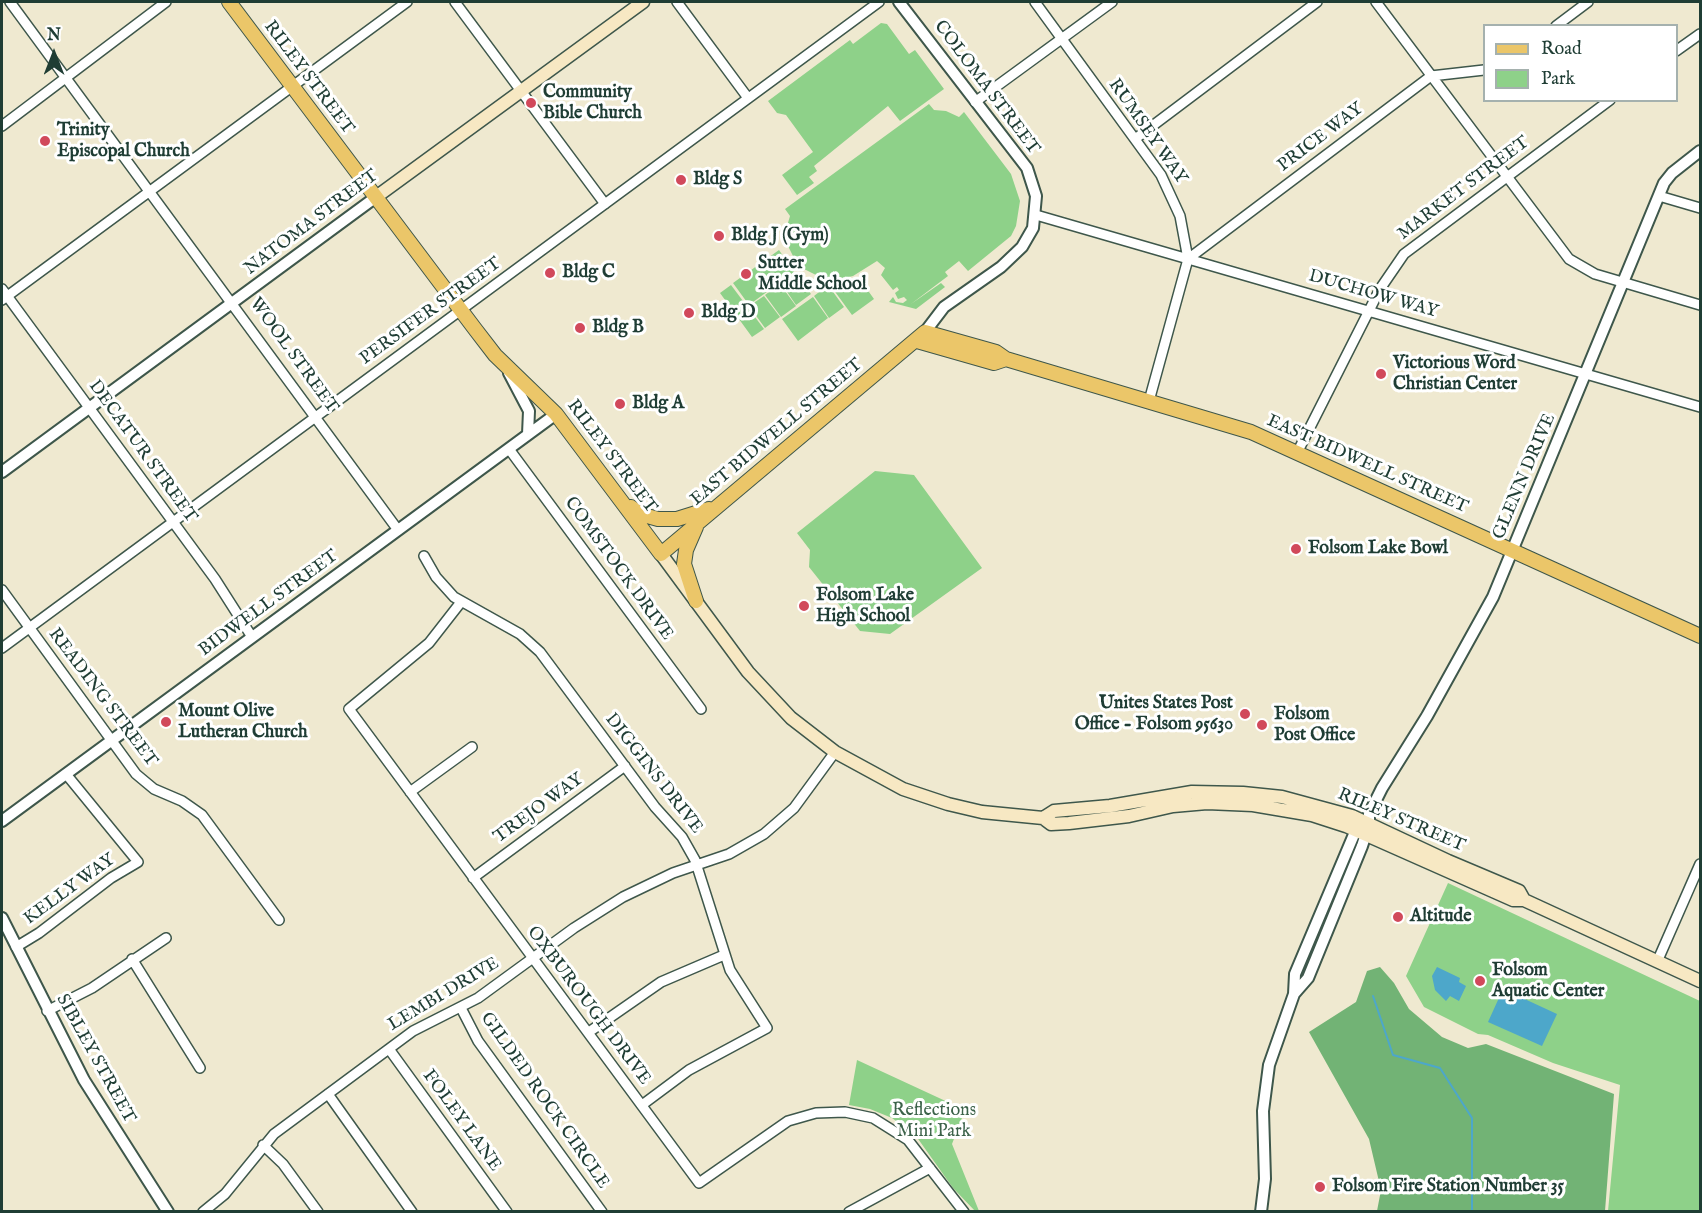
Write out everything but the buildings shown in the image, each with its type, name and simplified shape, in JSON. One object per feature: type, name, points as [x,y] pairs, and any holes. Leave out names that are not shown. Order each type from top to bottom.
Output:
[{"type":"main road","name":"RILEY STREET","points":[[229,2],[459,309],[505,364],[556,414],[766,693],[791,718],[835,752],[879,778],[928,798],[982,812],[1043,818],[1051,824],[1129,816],[1173,806],[1233,803],[1278,808],[1364,825]]},
{"type":"main road","name":"NATOMA STREET","points":[[376,197],[643,2]]},
{"type":"main road","name":"EAST BIDWELL STREET","points":[[661,554],[921,336],[994,363],[1006,359],[1230,425],[1297,453],[1701,636]]},
{"type":"main road","points":[[613,489],[640,514],[658,519],[676,519],[704,512],[729,497]]},
{"type":"main road","points":[[696,601],[684,564],[686,550],[699,522]]},
{"type":"main road","name":"RILEY STREET","points":[[1043,818],[1054,811],[1192,792],[1243,793],[1297,801],[1364,825],[1514,900],[1524,900],[1701,981]]},
{"type":"main road","points":[[1070,823],[1077,816],[1121,810],[1134,801]]},
{"type":"street","name":"WOOL STREET","points":[[10,2],[234,303],[398,530]]},
{"type":"street","points":[[2,126],[166,2]]},
{"type":"street","points":[[3,295],[293,87],[407,2]]},
{"type":"street","points":[[455,2],[604,204]]},
{"type":"street","points":[[677,2],[748,98]]},
{"type":"street","name":"PERSIFER STREET","points":[[2,648],[459,309],[879,2]]},
{"type":"street","name":"COLOMA STREET","points":[[899,2],[1027,168],[1036,196],[1036,214]]},
{"type":"street","name":"RUMSEY WAY","points":[[1035,2],[1161,175],[1174,201],[1188,259],[1149,401]]},
{"type":"street","points":[[975,102],[1112,2]]},
{"type":"street","points":[[1135,139],[1317,2]]},
{"type":"street","points":[[1376,2],[1569,259],[1595,274],[1701,305]]},
{"type":"street","points":[[1559,24],[1588,2]]},
{"type":"street","points":[[1678,50],[1701,33]]},
{"type":"street","points":[[1431,76],[1483,70]]},
{"type":"street","name":"PRICE WAY","points":[[1188,259],[1431,76]]},
{"type":"street","name":"MARKET STREET","points":[[1297,453],[1386,277],[1404,254],[1607,102]]},
{"type":"street","name":"GLENN DRIVE","points":[[1294,994],[1295,974],[1364,825],[1493,597],[1659,196],[1672,173],[1701,151]]},
{"type":"street","points":[[1659,196],[1701,208]]},
{"type":"street","name":"NATOMA STREET","points":[[2,472],[376,197]]},
{"type":"street","points":[[921,336],[944,307],[1017,253],[1029,234],[1036,214]]},
{"type":"street","name":"DUCHOW WAY","points":[[1036,214],[1701,407]]},
{"type":"street","name":"DECATUR STREET","points":[[3,295],[173,522],[252,637]]},
{"type":"street","points":[[505,364],[529,411],[528,434]]},
{"type":"street","name":"BIDWELL STREET","points":[[2,821],[556,414]]},
{"type":"street","name":"COMSTOCK DRIVE","points":[[509,449],[701,709]]},
{"type":"street","name":"DIGGINS DRIVE","points":[[424,556],[444,587],[460,602],[532,643],[655,807],[682,837],[697,865],[724,955],[737,984],[767,1028],[689,1070],[642,1105]]},
{"type":"street","name":"READING STREET","points":[[2,590],[141,780],[154,789],[186,803],[202,815],[279,920]]},
{"type":"street","name":"OXBUROUGH DRIVE","points":[[460,602],[429,643],[349,709],[699,1183],[777,1126],[799,1117],[827,1111],[856,1113],[884,1123],[908,1140],[964,1212]]},
{"type":"street","points":[[410,792],[472,747]]},
{"type":"street","name":"LEMBI DRIVE","points":[[203,1212],[225,1194],[263,1145],[424,1024],[461,1008],[623,897],[747,845],[780,822],[807,793],[835,752]]},
{"type":"street","name":"TREJO WAY","points":[[472,878],[625,766]]},
{"type":"street","name":"KELLY WAY","points":[[16,947],[39,933],[111,878],[138,862],[66,774]]},
{"type":"street","name":"GLENN DRIVE","points":[[1261,1212],[1266,1179],[1263,1121],[1266,1088],[1278,1033],[1294,994],[1308,978],[1364,825]]},
{"type":"street","points":[[1657,962],[1701,864]]},
{"type":"street","name":"SIBLEY STREET","points":[[2,918],[47,1011],[109,1122],[168,1212]]},
{"type":"street","points":[[1308,978],[1306,964],[1315,942],[1316,936],[1313,932]]},
{"type":"street","points":[[47,1011],[92,988],[166,938]]},
{"type":"street","points":[[589,1032],[661,982],[724,955]]},
{"type":"street","points":[[132,959],[200,1068]]},
{"type":"street","name":"GILDED ROCK CIRCLE","points":[[461,1008],[478,1041],[602,1212]]},
{"type":"street","name":"FOLEY LANE","points":[[389,1049],[507,1212]]},
{"type":"street","points":[[328,1094],[412,1212]]},
{"type":"street","points":[[263,1145],[283,1164],[318,1212]]},
{"type":"street","points":[[849,1212],[930,1168]]},
{"type":"green space","points":[[881,23],[887,24],[909,54],[915,50],[944,89],[900,121],[888,106],[814,166],[817,171],[809,177],[814,183],[797,195],[782,175],[813,152],[786,115],[777,113],[768,101],[850,40],[853,44]]},
{"type":"green space","points":[[929,104],[934,110],[946,111],[959,117],[964,112],[1011,174],[1020,201],[1016,226],[1011,236],[968,271],[959,261],[945,272],[948,276],[911,304],[941,283],[945,287],[916,309],[889,302],[893,297],[896,302],[903,303],[907,300],[904,297],[898,299],[895,293],[899,290],[897,287],[893,290],[881,275],[885,268],[877,261],[853,276],[836,280],[822,278],[798,266],[786,242],[785,233],[790,216],[785,209]]},
{"type":"green space","points":[[779,250],[794,272],[749,305],[733,283]]},
{"type":"green space","points":[[795,273],[811,294],[796,305],[781,283]]},
{"type":"green space","points":[[847,279],[856,291],[864,285],[874,299],[852,315],[833,289]]},
{"type":"green space","points":[[780,284],[796,306],[781,317],[765,295]]},
{"type":"green space","points":[[731,285],[764,329],[752,337],[720,293]]},
{"type":"green space","points":[[828,285],[844,307],[829,318],[814,296]]},
{"type":"green space","points":[[764,296],[780,317],[765,328],[749,306]]},
{"type":"green space","points":[[813,297],[828,318],[798,341],[782,319]]},
{"type":"green space","points":[[875,471],[914,475],[982,568],[890,634],[860,631],[809,567],[810,550],[797,533]]},
{"type":"green space","points":[[1448,883],[1700,1001],[1700,1211],[1608,1211],[1620,1085],[1553,1063],[1488,1035],[1478,1034],[1424,1007],[1406,976]]},
{"type":"green space","points":[[1380,967],[1394,983],[1409,1009],[1442,1037],[1468,1048],[1486,1044],[1614,1094],[1605,1211],[1377,1211],[1381,1190],[1369,1139],[1309,1032],[1356,1002],[1367,971]]},
{"type":"green space","name":"Reflections Mini Park","points":[[857,1060],[965,1110],[952,1144],[979,1211],[975,1211],[953,1188],[916,1136],[892,1118],[870,1109],[849,1105]]},
{"type":"water","points":[[1437,967],[1460,978],[1459,982],[1466,986],[1459,1001],[1450,996],[1446,1001],[1435,990],[1432,976]]},
{"type":"water","points":[[1503,989],[1557,1014],[1542,1046],[1488,1022]]},
{"type":"waterway","points":[[1373,996],[1393,1055],[1440,1068],[1472,1118],[1472,1212]]},
{"type":"place","name":"Community Bible Church","points":[[531,103]]},
{"type":"place","name":"Trinity Episcopal Church","points":[[45,141]]},
{"type":"place","name":"Bldg S","points":[[681,180]]},
{"type":"place","name":"Bldg J (Gym)","points":[[719,236]]},
{"type":"place","name":"Bldg C","points":[[550,273]]},
{"type":"place","name":"Sutter Middle School","points":[[746,274]]},
{"type":"place","name":"Bldg D","points":[[689,313]]},
{"type":"place","name":"Bldg B","points":[[580,328]]},
{"type":"place","name":"Victorious Word Christian Center","points":[[1381,374]]},
{"type":"place","name":"Bldg A","points":[[620,404]]},
{"type":"place","name":"Folsom Lake Bowl","points":[[1296,549]]},
{"type":"place","name":"Folsom Lake High School","points":[[804,606]]},
{"type":"place","name":"Unites States Post Office - Folsom 95630","points":[[1245,714]]},
{"type":"place","name":"Mount Olive Lutheran Church","points":[[166,722]]},
{"type":"place","name":"Folsom Post Office","points":[[1262,725]]},
{"type":"place","name":"Altitude","points":[[1398,917]]},
{"type":"place","name":"Folsom Aquatic Center","points":[[1480,981]]},
{"type":"place","name":"Folsom Fire Station Number 35","points":[[1320,1187]]}]
